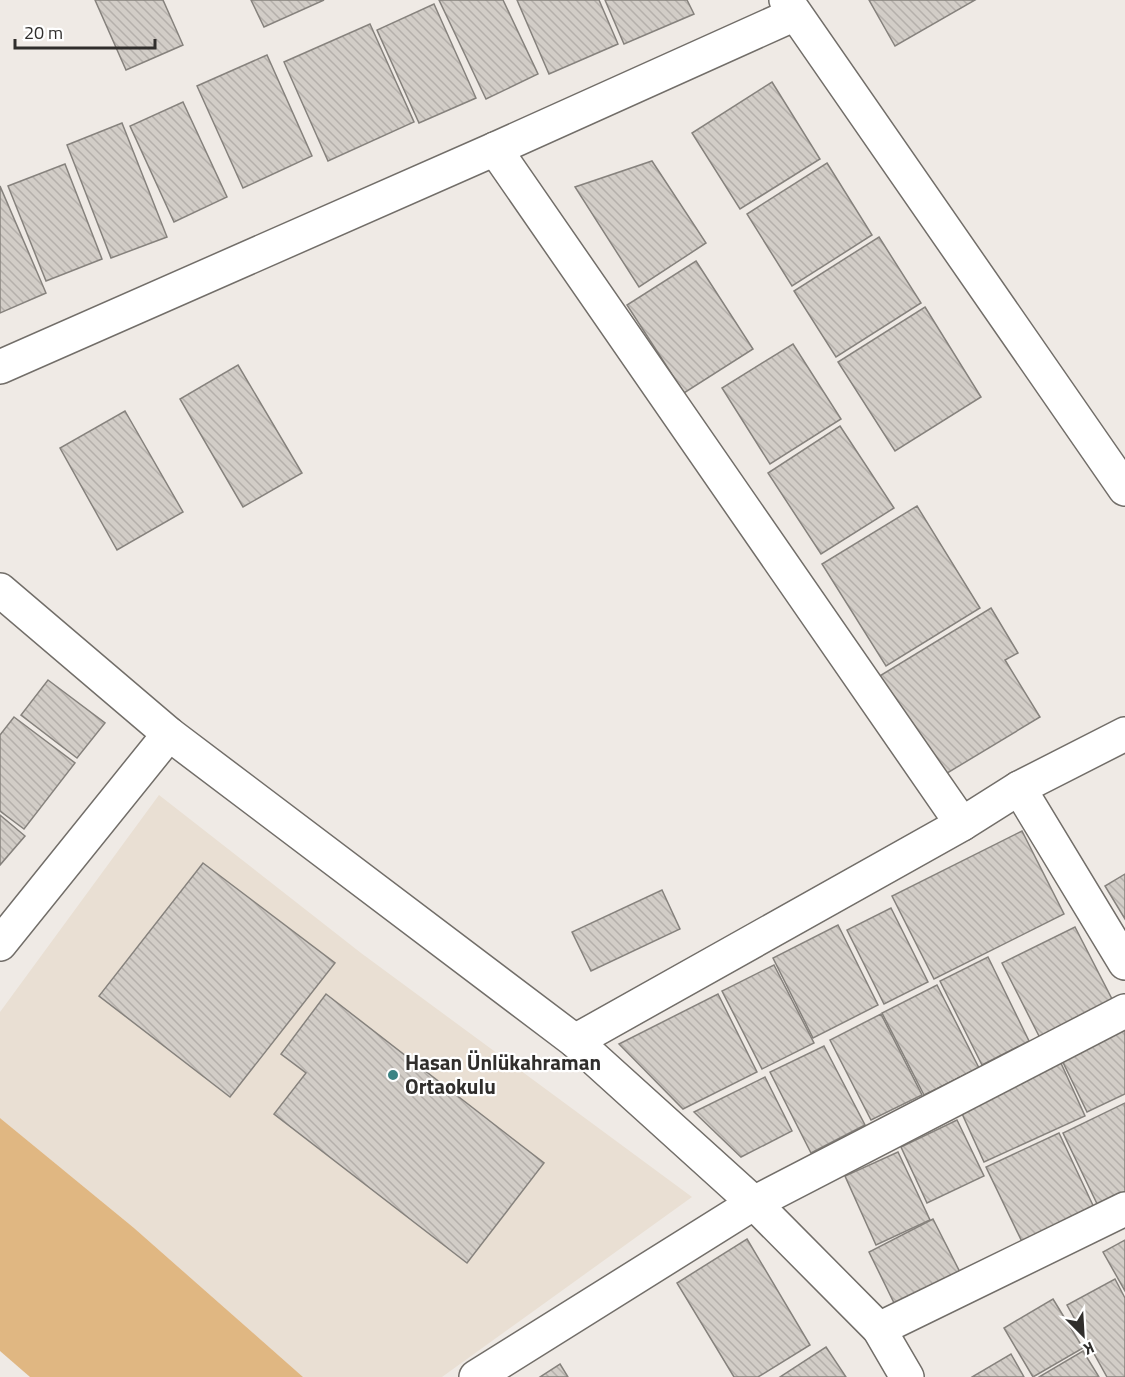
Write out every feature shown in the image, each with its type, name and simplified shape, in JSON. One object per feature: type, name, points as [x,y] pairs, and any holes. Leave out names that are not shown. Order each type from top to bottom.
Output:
[{"type":"street","points":[[0,366],[495,149],[790,7],[1125,489]]},
{"type":"street","points":[[495,149],[962,824]]},
{"type":"street","points":[[0,590],[169,734],[575,1041],[754,1203],[879,1329],[907,1377]]},
{"type":"street","points":[[0,944],[169,734]]},
{"type":"street","points":[[575,1041],[962,824],[1019,788],[1125,734]]},
{"type":"street","points":[[1019,788],[1125,963]]},
{"type":"street","points":[[476,1377],[754,1203],[1125,1011]]},
{"type":"street","points":[[879,1329],[1125,1209]]},
{"type":"shaded area","name":"Hasan Ünlükahraman Ortaokulu","points":[[159,795],[361,953],[692,1197],[442,1377],[303,1377],[134,1228],[0,1118],[0,1012]]},
{"type":"shaded area","points":[[0,1118],[134,1228],[303,1377],[30,1377],[0,1351]]},
{"type":"building","points":[[95,0],[163,0],[183,45],[126,70]]},
{"type":"building","points":[[251,0],[324,0],[264,27]]},
{"type":"building","points":[[439,0],[503,0],[538,74],[486,99]]},
{"type":"building","points":[[517,0],[599,0],[618,44],[549,74]]},
{"type":"building","points":[[605,0],[687,0],[694,14],[624,44]]},
{"type":"building","points":[[869,0],[975,0],[895,46]]},
{"type":"building","points":[[434,4],[476,98],[419,123],[377,30]]},
{"type":"building","points":[[370,24],[414,122],[328,161],[284,62]]},
{"type":"building","points":[[267,55],[312,156],[243,188],[197,86]]},
{"type":"building","points":[[772,82],[820,159],[740,209],[692,133]]},
{"type":"building","points":[[183,102],[227,197],[174,222],[130,126]]},
{"type":"building","points":[[122,123],[167,237],[111,258],[67,145]]},
{"type":"building","points":[[652,161],[706,243],[639,287],[575,187]]},
{"type":"building","points":[[827,163],[872,235],[792,286],[747,214]]},
{"type":"building","points":[[65,164],[102,259],[46,281],[8,186]]},
{"type":"building","points":[[0,186],[46,293],[0,313]]},
{"type":"building","points":[[879,237],[921,303],[836,357],[794,291]]},
{"type":"building","points":[[696,261],[753,349],[684,393],[627,305]]},
{"type":"building","points":[[925,307],[981,397],[895,451],[838,362]]},
{"type":"building","points":[[793,344],[841,419],[770,464],[722,388]]},
{"type":"building","points":[[238,365],[302,473],[243,507],[180,399]]},
{"type":"building","points":[[125,411],[183,512],[117,550],[60,448]]},
{"type":"building","points":[[840,426],[894,508],[821,554],[768,473]]},
{"type":"building","points":[[917,506],[980,608],[886,666],[822,564]]},
{"type":"building","points":[[991,608],[1018,653],[1005,660],[1040,717],[939,778],[878,677]]},
{"type":"building","points":[[48,680],[105,723],[77,758],[21,715]]},
{"type":"building","points":[[14,717],[75,763],[24,829],[0,811],[0,735]]},
{"type":"building","points":[[0,815],[25,836],[0,865]]},
{"type":"building","points":[[1022,831],[1064,914],[934,979],[892,896]]},
{"type":"building","points":[[203,863],[335,963],[230,1097],[99,996]]},
{"type":"building","points":[[1125,874],[1125,919],[1105,886]]},
{"type":"building","points":[[662,890],[680,929],[591,971],[572,932]]},
{"type":"building","points":[[891,908],[928,982],[884,1004],[847,930]]},
{"type":"building","points":[[838,925],[878,1005],[813,1038],[773,958]]},
{"type":"building","points":[[1075,927],[1113,1001],[1040,1038],[1002,963]]},
{"type":"building","points":[[988,957],[1029,1041],[982,1065],[940,981]]},
{"type":"building","points":[[774,965],[814,1043],[762,1069],[722,991]]},
{"type":"building","points":[[937,985],[979,1068],[924,1095],[882,1013]]},
{"type":"building","points":[[326,994],[544,1163],[467,1263],[274,1114],[306,1073],[281,1054]]},
{"type":"building","points":[[718,994],[757,1072],[683,1109],[619,1044]]},
{"type":"building","points":[[881,1014],[922,1095],[871,1120],[830,1040]]},
{"type":"building","points":[[1125,1025],[1125,1094],[1087,1112],[1060,1056]]},
{"type":"building","points":[[824,1046],[865,1125],[811,1153],[770,1072]]},
{"type":"building","points":[[1060,1061],[1085,1116],[984,1162],[959,1107]]},
{"type":"building","points":[[765,1077],[792,1131],[741,1157],[694,1112]]},
{"type":"building","points":[[1125,1103],[1125,1200],[1101,1212],[1063,1133]]},
{"type":"building","points":[[957,1120],[984,1176],[927,1203],[901,1147]]},
{"type":"building","points":[[1059,1133],[1097,1214],[1025,1248],[986,1167]]},
{"type":"building","points":[[898,1152],[930,1220],[876,1245],[845,1176]]},
{"type":"building","points":[[933,1219],[964,1280],[899,1313],[869,1252]]},
{"type":"building","points":[[747,1239],[810,1345],[758,1377],[734,1377],[677,1283]]},
{"type":"building","points":[[1125,1240],[1125,1291],[1103,1252]]},
{"type":"building","points":[[1115,1279],[1125,1298],[1125,1377],[1107,1377],[1067,1305]]},
{"type":"building","points":[[1053,1299],[1083,1348],[1033,1377],[1004,1328]]},
{"type":"building","points":[[826,1347],[846,1377],[780,1377]]},
{"type":"building","points":[[1083,1351],[1099,1377],[1039,1377]]},
{"type":"building","points":[[1011,1354],[1024,1377],[972,1377]]},
{"type":"building","points":[[560,1364],[568,1377],[540,1377]]},
{"type":"place","name":"Hasan Ünlükahraman Ortaokulu","points":[[393,1075]]}]
